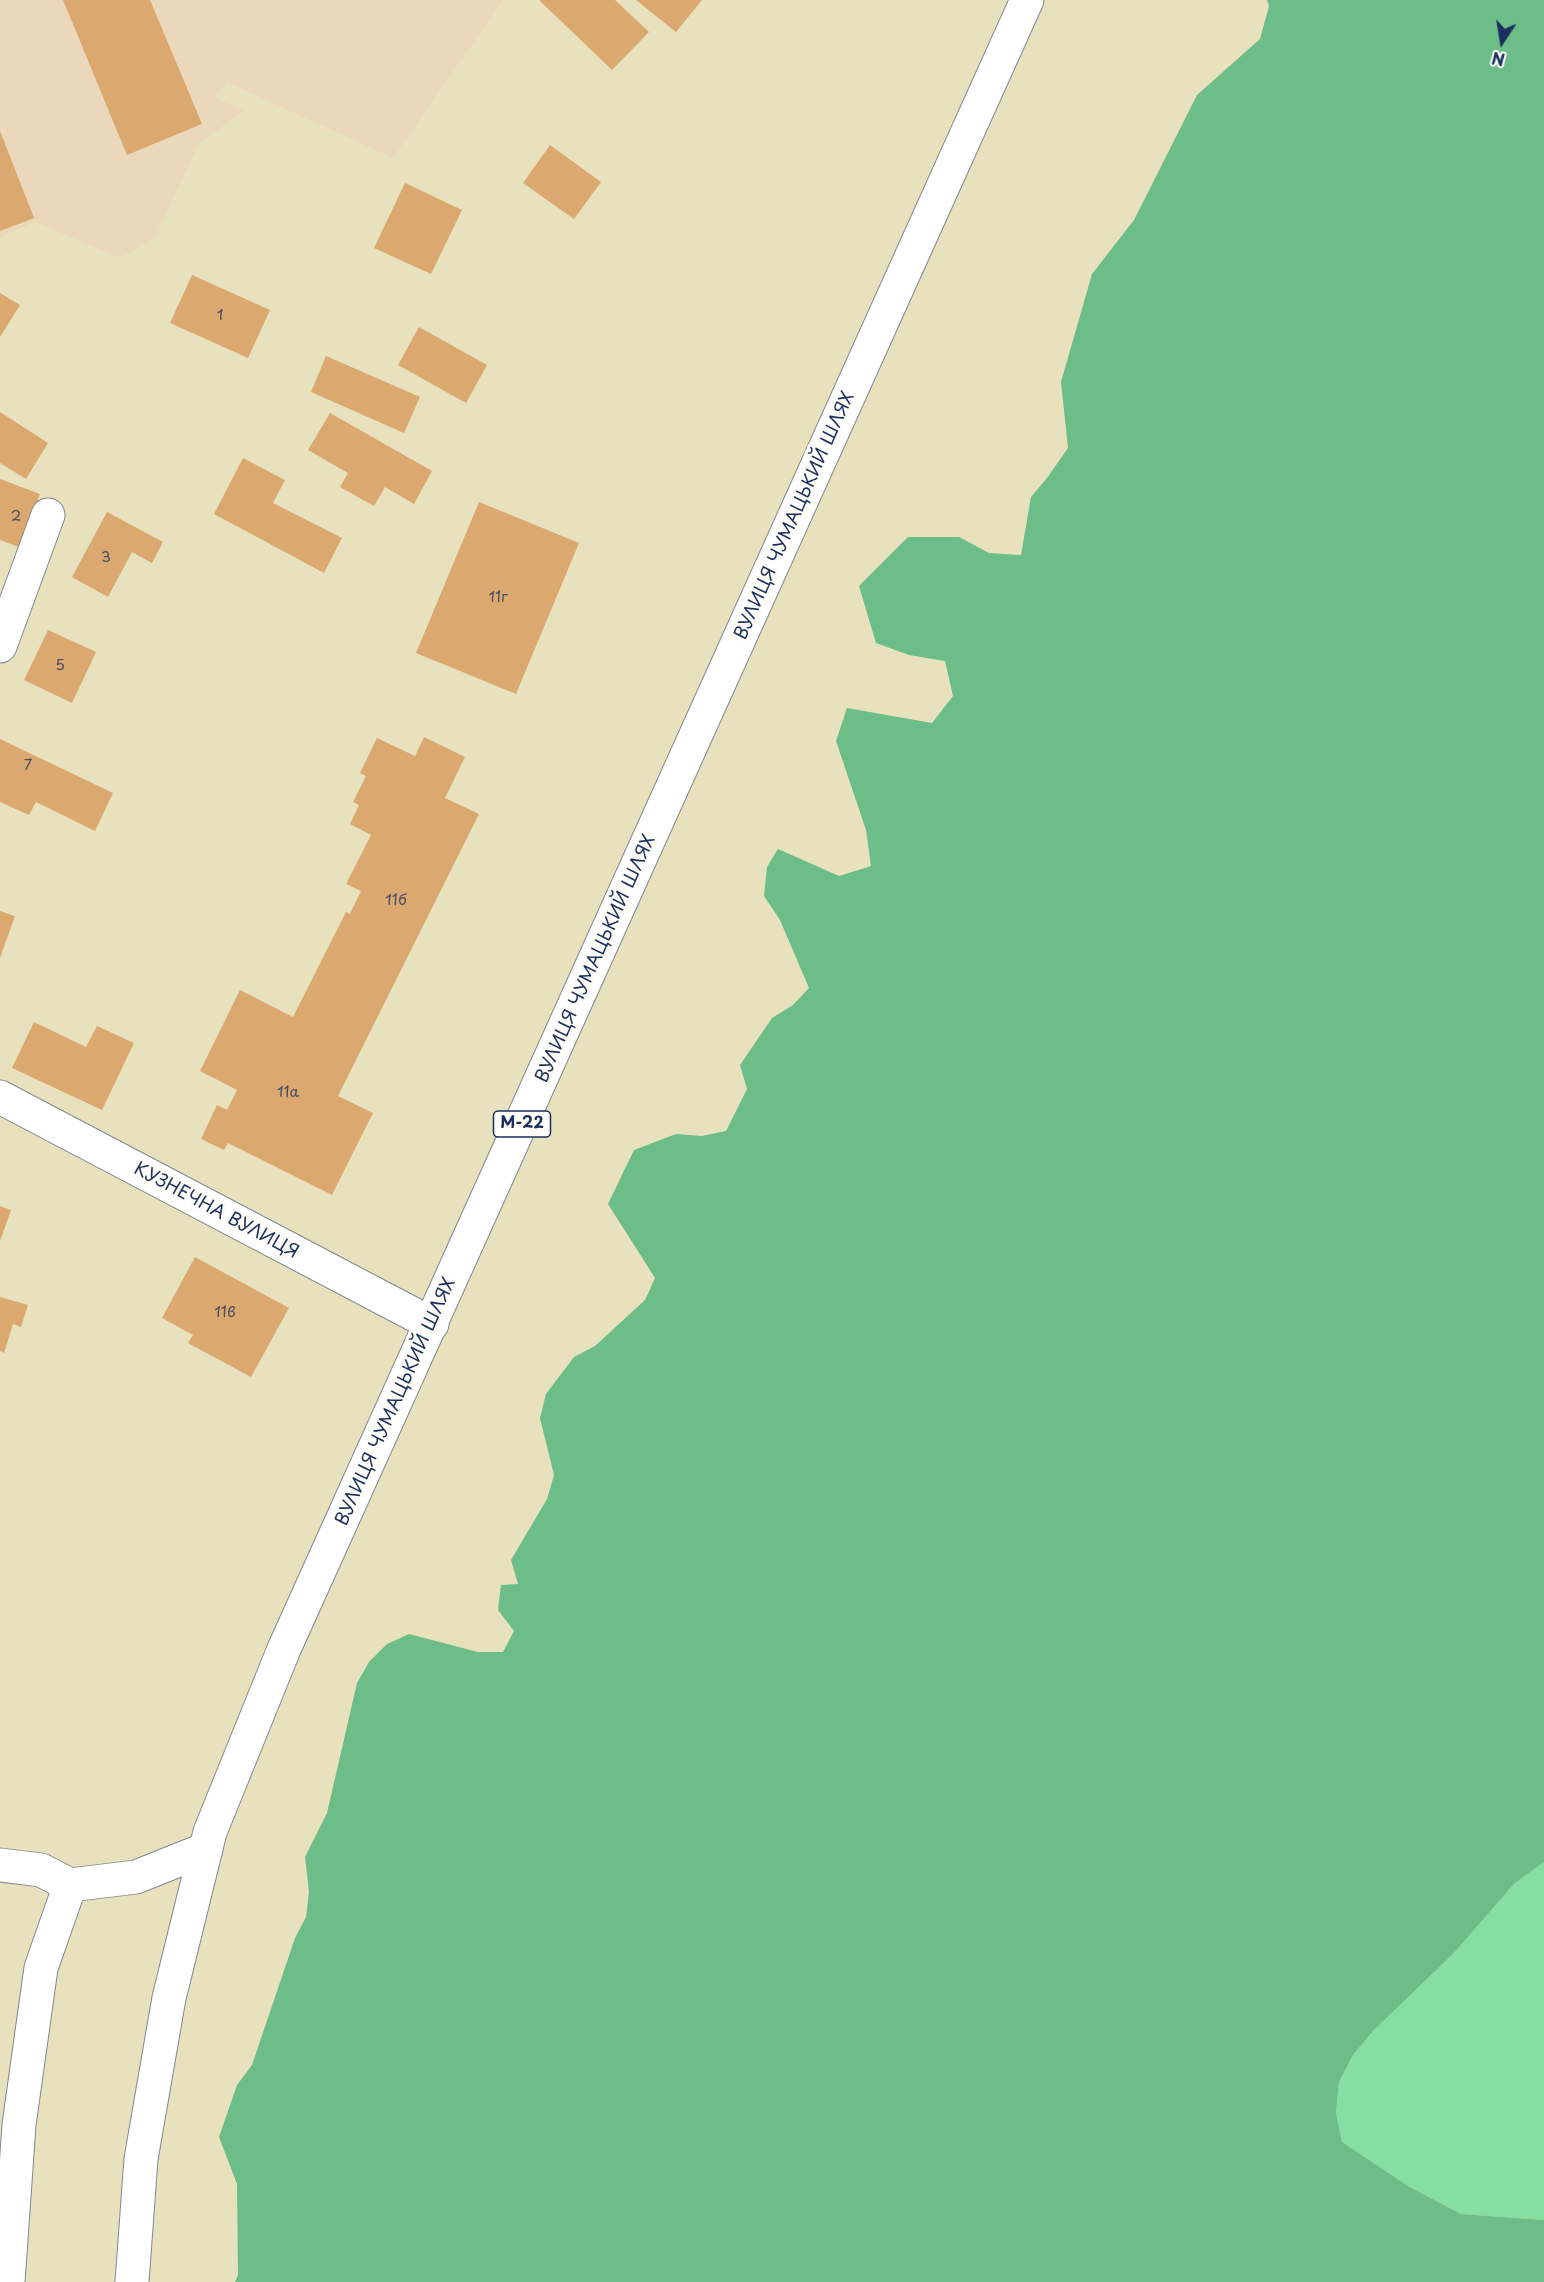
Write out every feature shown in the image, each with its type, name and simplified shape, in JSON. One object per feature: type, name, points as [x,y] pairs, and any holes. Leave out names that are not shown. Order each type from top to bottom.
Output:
[{"type":"main road","name":"ВУЛИЦЯ ЧУМАЦЬКИЙ ШЛЯХ","points":[[132,2282],[141,2159],[147,2124],[169,1998],[210,1832],[284,1649],[1027,0]]},
{"type":"main road","points":[[0,646],[48,515]]},
{"type":"main road","name":"КУЗНЕЧНА ВУЛИЦЯ","points":[[0,1097],[432,1324]]},
{"type":"main road","points":[[0,1865],[41,1870],[70,1885],[136,1877],[206,1849]]},
{"type":"main road","points":[[8,2282],[19,2124],[41,1968],[70,1885]]},
{"type":"shaded area","points":[[0,0],[503,0],[393,158],[227,82],[214,97],[244,111],[199,143],[155,238],[120,258],[35,222],[0,237]]},
{"type":"green space","points":[[1267,0],[1544,0],[1544,1862],[1515,1883],[1453,1954],[1374,2030],[1353,2055],[1339,2082],[1336,2112],[1342,2142],[1408,2186],[1461,2214],[1544,2220],[1544,2282],[235,2282],[238,2275],[237,2184],[219,2137],[237,2085],[252,2065],[295,1938],[306,1917],[309,1892],[305,1857],[327,1813],[357,1683],[369,1662],[387,1644],[409,1634],[478,1652],[503,1652],[514,1631],[498,1610],[501,1585],[518,1584],[511,1560],[547,1499],[554,1475],[540,1418],[546,1394],[574,1357],[595,1346],[645,1300],[655,1278],[608,1204],[634,1150],[676,1134],[702,1136],[726,1131],[747,1089],[740,1065],[772,1018],[793,1005],[809,988],[780,920],[764,896],[767,867],[778,849],[839,876],[871,866],[866,830],[836,741],[847,708],[932,723],[953,696],[945,661],[909,655],[876,643],[859,586],[908,537],[959,537],[989,553],[1021,555],[1031,497],[1068,448],[1061,382],[1092,274],[1134,220],[1197,95],[1260,39],[1269,6]]},
{"type":"green space","points":[[1544,1862],[1544,2220],[1461,2214],[1408,2186],[1342,2142],[1336,2112],[1339,2082],[1353,2055],[1374,2030],[1453,1954],[1515,1883]]},
{"type":"building","points":[[63,0],[150,0],[202,124],[127,155]]},
{"type":"building","points":[[539,0],[615,0],[649,32],[612,70]]},
{"type":"building","points":[[636,0],[702,0],[676,32]]},
{"type":"building","points":[[0,131],[34,218],[0,231]]},
{"type":"building","points":[[550,145],[601,182],[574,219],[523,183]]},
{"type":"building","points":[[405,183],[462,210],[431,274],[374,248]]},
{"type":"building","points":[[192,275],[270,310],[248,358],[170,323]]},
{"type":"building","points":[[0,293],[20,305],[0,337]]},
{"type":"building","points":[[419,327],[487,365],[466,403],[398,365]]},
{"type":"building","points":[[326,356],[420,397],[404,433],[311,392]]},
{"type":"building","points":[[0,412],[48,443],[26,479],[0,463]]},
{"type":"building","points":[[330,413],[432,471],[414,504],[385,487],[374,506],[340,487],[348,473],[308,450]]},
{"type":"building","points":[[243,458],[285,480],[273,503],[342,538],[324,573],[214,514]]},
{"type":"building","points":[[0,479],[40,494],[21,548],[0,540]]},
{"type":"building","points":[[479,502],[579,543],[516,694],[416,653]]},
{"type":"building","points":[[107,512],[163,542],[152,563],[132,552],[108,597],[72,577]]},
{"type":"building","points":[[48,630],[96,652],[72,703],[24,680]]},
{"type":"building","points":[[424,737],[465,757],[445,798],[479,814],[338,1096],[373,1113],[332,1195],[228,1143],[224,1150],[201,1139],[217,1105],[227,1110],[237,1090],[200,1071],[240,990],[293,1017],[346,912],[350,914],[361,891],[346,884],[371,835],[350,824],[359,805],[353,802],[366,776],[360,773],[377,738],[415,756]]},
{"type":"building","points":[[0,739],[113,793],[95,831],[36,802],[29,815],[0,802]]},
{"type":"building","points":[[0,911],[15,916],[0,958]]},
{"type":"building","points":[[34,1022],[86,1047],[97,1026],[134,1043],[102,1110],[12,1068]]},
{"type":"building","points":[[0,1206],[11,1210],[0,1241]]},
{"type":"building","points":[[195,1257],[289,1308],[251,1377],[188,1343],[193,1335],[162,1318]]},
{"type":"building","points":[[0,1297],[28,1305],[21,1327],[13,1324],[4,1353],[0,1351]]}]
